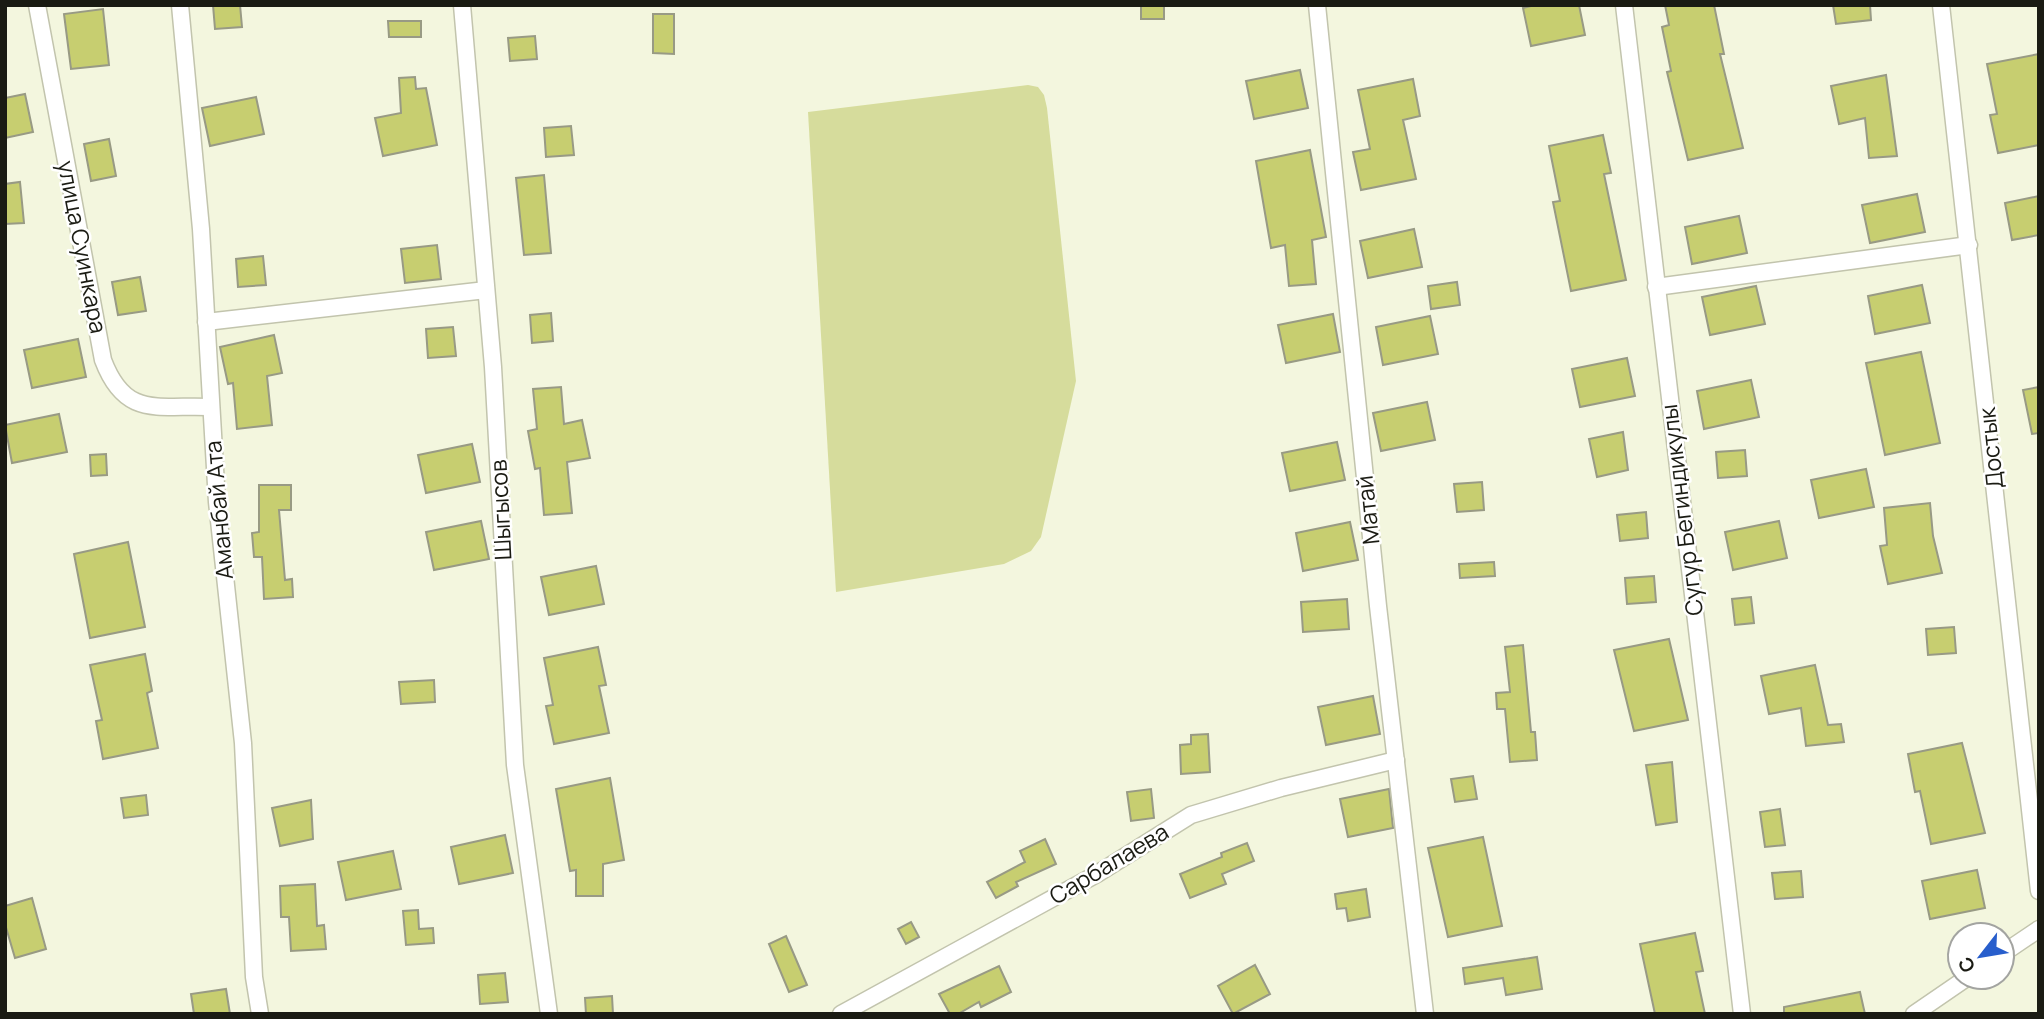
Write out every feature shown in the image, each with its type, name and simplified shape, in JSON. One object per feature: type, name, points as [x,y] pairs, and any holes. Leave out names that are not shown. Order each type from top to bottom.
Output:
[{"type":"street","name":"улица Суинкара","points":[[37,5],[103,360],[112,384],[121,395],[138,405],[209,407]]},
{"type":"street","name":"Аманбай Ата","points":[[180,5],[201,229],[209,407],[243,743],[254,977],[260,1014]]},
{"type":"street","name":"Шыгысов","points":[[462,5],[486,290],[515,765],[549,1014]]},
{"type":"street","name":"Матай","points":[[1317,5],[1395,760],[1425,1014]]},
{"type":"street","name":"Сугур Бегиндикулы","points":[[1624,5],[1741,1014]]},
{"type":"street","name":"Достык","points":[[1941,5],[2039,891]]},
{"type":"street","points":[[1656,287],[1969,244]]},
{"type":"street","points":[[206,322],[486,290]]},
{"type":"street","name":"Сарбалаева","points":[[841,1014],[1097,874],[1191,815],[1281,788],[1395,760]]},
{"type":"street","points":[[2016,945],[2039,929]]},
{"type":"street","points":[[1914,1014],[1948,991]]},
{"type":"green space","points":[[1028,85],[1038,87],[1044,95],[1047,108],[1076,381],[1041,537],[1031,551],[1004,564],[836,592],[808,112]]},
{"type":"building","points":[[213,5],[240,5],[242,27],[215,29]]},
{"type":"building","points":[[1141,5],[1164,5],[1164,19],[1141,19]]},
{"type":"building","points":[[1535,5],[1579,5],[1585,35],[1531,46],[1523,8]]},
{"type":"building","points":[[1665,5],[1714,5],[1724,54],[1720,54],[1743,148],[1688,160],[1667,72],[1671,71],[1662,27],[1669,25]]},
{"type":"building","points":[[1833,5],[1870,5],[1871,20],[1836,24]]},
{"type":"building","points":[[103,9],[109,65],[71,69],[64,14]]},
{"type":"building","points":[[653,14],[674,14],[674,54],[653,53]]},
{"type":"building","points":[[388,21],[421,21],[421,37],[389,37]]},
{"type":"building","points":[[535,36],[537,59],[510,61],[508,38]]},
{"type":"building","points":[[2039,54],[2039,145],[1998,153],[1990,115],[1997,114],[1987,64]]},
{"type":"building","points":[[1300,70],[1308,108],[1254,119],[1246,81]]},
{"type":"building","points":[[1886,75],[1897,156],[1869,158],[1865,118],[1839,124],[1831,86]]},
{"type":"building","points":[[415,77],[416,89],[426,88],[437,145],[383,156],[375,118],[401,113],[399,78]]},
{"type":"building","points":[[1413,79],[1420,116],[1403,120],[1416,179],[1361,190],[1353,152],[1370,149],[1358,90]]},
{"type":"building","points":[[25,94],[33,132],[5,138],[5,98]]},
{"type":"building","points":[[256,97],[264,134],[210,146],[202,108]]},
{"type":"building","points":[[571,126],[574,155],[546,157],[544,128]]},
{"type":"building","points":[[1603,135],[1611,173],[1604,174],[1626,280],[1571,291],[1553,202],[1560,201],[1549,146]]},
{"type":"building","points":[[109,139],[116,176],[91,181],[84,144]]},
{"type":"building","points":[[1310,150],[1326,237],[1312,240],[1316,284],[1289,286],[1285,245],[1271,248],[1256,161]]},
{"type":"building","points":[[544,175],[551,253],[524,255],[516,178]]},
{"type":"building","points":[[20,182],[24,223],[5,224],[5,184]]},
{"type":"building","points":[[1917,194],[1925,232],[1870,243],[1862,205]]},
{"type":"building","points":[[2039,196],[2039,235],[2012,240],[2005,203]]},
{"type":"building","points":[[1739,216],[1747,253],[1692,264],[1685,227]]},
{"type":"building","points":[[1414,229],[1422,267],[1368,278],[1360,241]]},
{"type":"building","points":[[437,245],[441,279],[405,283],[401,249]]},
{"type":"building","points":[[263,256],[266,285],[238,287],[236,259]]},
{"type":"building","points":[[140,277],[146,311],[118,315],[112,282]]},
{"type":"building","points":[[1457,282],[1460,305],[1431,309],[1428,286]]},
{"type":"building","points":[[1922,285],[1930,323],[1875,334],[1868,296]]},
{"type":"building","points":[[1756,286],[1765,324],[1710,335],[1702,297]]},
{"type":"building","points":[[551,313],[553,341],[532,343],[530,315]]},
{"type":"building","points":[[1333,314],[1340,352],[1286,363],[1278,325]]},
{"type":"building","points":[[1430,316],[1438,354],[1383,365],[1376,327]]},
{"type":"building","points":[[453,327],[456,356],[428,358],[426,329]]},
{"type":"building","points":[[274,335],[282,373],[267,376],[272,425],[237,429],[233,383],[228,384],[220,347]]},
{"type":"building","points":[[78,339],[86,377],[32,388],[24,350]]},
{"type":"building","points":[[1921,352],[1940,443],[1885,455],[1866,363]]},
{"type":"building","points":[[1627,358],[1635,396],[1580,407],[1572,369]]},
{"type":"building","points":[[1751,380],[1759,417],[1704,429],[1697,391]]},
{"type":"building","points":[[561,387],[564,424],[582,420],[590,458],[567,462],[572,513],[544,515],[540,468],[535,469],[528,431],[537,429],[533,389]]},
{"type":"building","points":[[2039,387],[2039,433],[2032,434],[2023,390]]},
{"type":"building","points":[[1427,402],[1435,440],[1381,451],[1373,413]]},
{"type":"building","points":[[59,414],[67,452],[12,463],[5,425]]},
{"type":"building","points":[[1623,432],[1628,470],[1597,477],[1589,439]]},
{"type":"building","points":[[1337,442],[1345,480],[1290,491],[1282,453]]},
{"type":"building","points":[[472,444],[480,482],[426,493],[418,455]]},
{"type":"building","points":[[1745,450],[1747,476],[1718,478],[1716,452]]},
{"type":"building","points":[[106,454],[107,475],[91,476],[90,455]]},
{"type":"building","points":[[1866,469],[1874,507],[1819,518],[1811,480]]},
{"type":"building","points":[[1482,482],[1484,510],[1457,512],[1454,484]]},
{"type":"building","points":[[259,485],[291,485],[291,510],[279,510],[285,580],[292,579],[293,597],[264,599],[262,557],[254,557],[252,533],[259,532]]},
{"type":"building","points":[[1930,503],[1933,536],[1942,573],[1888,584],[1880,546],[1887,545],[1884,508]]},
{"type":"building","points":[[1646,512],[1648,538],[1620,541],[1617,515]]},
{"type":"building","points":[[481,521],[489,559],[434,570],[426,532]]},
{"type":"building","points":[[1779,521],[1787,558],[1733,570],[1725,532]]},
{"type":"building","points":[[1350,522],[1358,560],[1303,571],[1296,533]]},
{"type":"building","points":[[128,542],[145,627],[90,638],[74,554]]},
{"type":"building","points":[[1494,562],[1495,576],[1460,578],[1459,564]]},
{"type":"building","points":[[596,566],[604,604],[549,615],[541,577]]},
{"type":"building","points":[[1654,576],[1656,602],[1627,604],[1625,578]]},
{"type":"building","points":[[1751,597],[1754,623],[1735,625],[1732,599]]},
{"type":"building","points":[[1347,599],[1349,629],[1303,632],[1301,602]]},
{"type":"building","points":[[1954,627],[1956,653],[1928,655],[1926,629]]},
{"type":"building","points":[[1669,639],[1688,720],[1634,731],[1614,650]]},
{"type":"building","points":[[1523,645],[1531,732],[1535,732],[1537,760],[1510,762],[1505,709],[1497,709],[1496,693],[1510,692],[1505,647]]},
{"type":"building","points":[[598,647],[606,685],[599,686],[609,733],[554,744],[546,706],[553,705],[544,658]]},
{"type":"building","points":[[145,654],[152,691],[147,693],[158,748],[103,759],[96,721],[102,720],[90,665]]},
{"type":"building","points":[[1815,665],[1828,725],[1841,724],[1844,742],[1806,746],[1801,708],[1769,714],[1761,676]]},
{"type":"building","points":[[434,680],[435,702],[401,704],[399,682]]},
{"type":"building","points":[[1373,696],[1380,734],[1326,745],[1318,707]]},
{"type":"building","points":[[1208,734],[1210,772],[1181,774],[1180,745],[1191,744],[1191,735]]},
{"type":"building","points":[[1962,743],[1985,833],[1931,844],[1920,791],[1915,792],[1908,754]]},
{"type":"building","points":[[1672,762],[1677,822],[1656,825],[1646,765]]},
{"type":"building","points":[[1473,776],[1477,799],[1455,802],[1451,779]]},
{"type":"building","points":[[610,778],[624,860],[603,864],[603,896],[576,896],[576,870],[570,871],[556,789]]},
{"type":"building","points":[[1151,789],[1154,818],[1131,821],[1127,792]]},
{"type":"building","points":[[1389,789],[1393,828],[1348,837],[1340,799]]},
{"type":"building","points":[[146,795],[148,815],[124,818],[121,798]]},
{"type":"building","points":[[311,800],[313,839],[280,846],[272,808]]},
{"type":"building","points":[[1780,809],[1785,845],[1765,847],[1760,812]]},
{"type":"building","points":[[505,835],[513,873],[459,884],[451,847]]},
{"type":"building","points":[[1483,837],[1502,926],[1448,937],[1428,848]]},
{"type":"building","points":[[1045,839],[1056,864],[1016,882],[1018,886],[996,898],[987,882],[1025,862],[1020,851]]},
{"type":"building","points":[[1247,843],[1254,861],[1222,874],[1226,884],[1190,898],[1180,874],[1222,857],[1221,853]]},
{"type":"building","points":[[393,851],[401,889],[346,900],[338,862]]},
{"type":"building","points":[[1977,870],[1985,908],[1930,919],[1922,881]]},
{"type":"building","points":[[1801,871],[1803,897],[1775,899],[1772,873]]},
{"type":"building","points":[[315,884],[317,926],[324,925],[326,949],[291,951],[289,917],[281,917],[280,886]]},
{"type":"building","points":[[1366,889],[1370,917],[1348,921],[1346,908],[1337,909],[1335,894]]},
{"type":"building","points":[[32,898],[46,949],[15,958],[5,924],[5,906]]},
{"type":"building","points":[[418,910],[419,929],[433,928],[434,943],[406,945],[403,911]]},
{"type":"building","points":[[911,922],[919,937],[906,944],[898,929]]},
{"type":"building","points":[[1695,933],[1703,971],[1696,972],[1705,1014],[1655,1014],[1640,944]]},
{"type":"building","points":[[786,936],[807,985],[789,992],[769,944]]},
{"type":"building","points":[[1537,957],[1542,989],[1506,995],[1503,978],[1465,984],[1463,968]]},
{"type":"building","points":[[1255,965],[1270,994],[1233,1014],[1218,986]]},
{"type":"building","points":[[999,966],[1011,992],[981,1007],[979,1002],[958,1014],[950,1014],[939,994]]},
{"type":"building","points":[[505,973],[508,1002],[480,1004],[478,975]]},
{"type":"building","points":[[226,989],[230,1014],[194,1014],[191,994]]},
{"type":"building","points":[[1860,992],[1865,1014],[1784,1014],[1784,1007]]},
{"type":"building","points":[[612,996],[613,1014],[586,1014],[585,998]]}]
